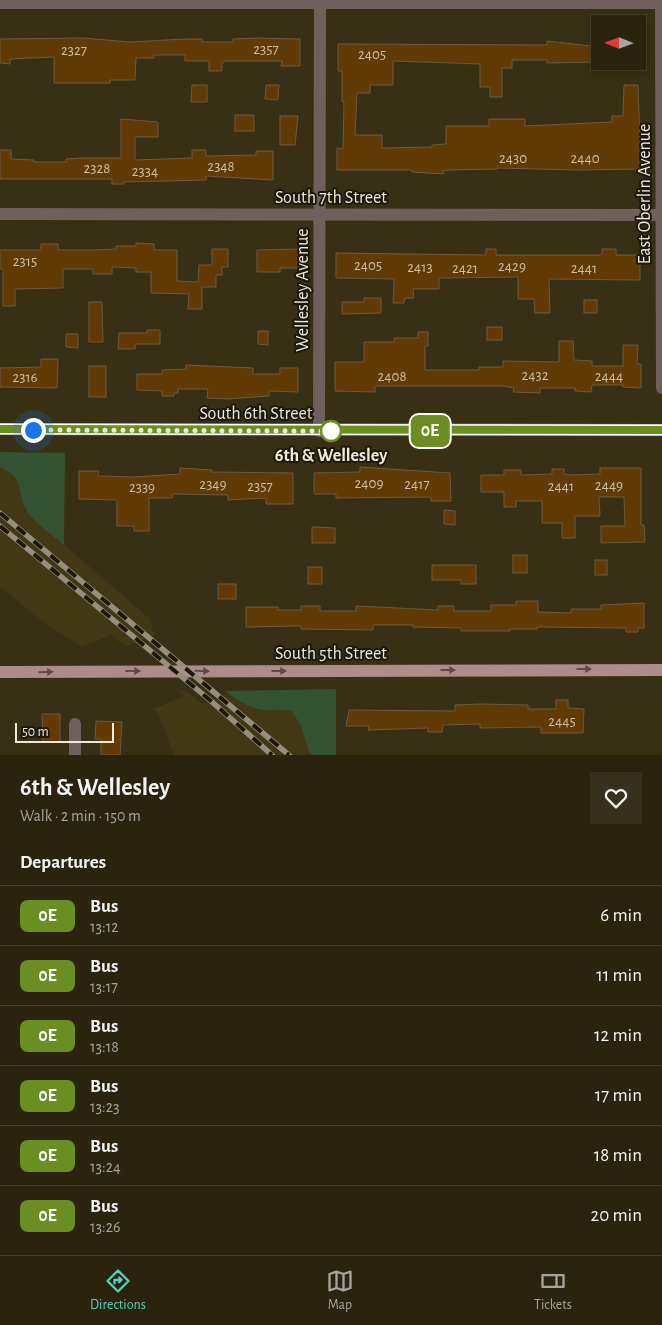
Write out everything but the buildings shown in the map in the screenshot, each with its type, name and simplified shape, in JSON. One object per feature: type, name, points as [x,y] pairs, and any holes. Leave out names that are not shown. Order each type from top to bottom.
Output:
[{"type":"main road","name":"South 6th Street","points":[[0,429],[319,431],[662,430]]},
{"type":"main road","name":"South 5th Street","points":[[0,672],[662,670]]},
{"type":"street","points":[[0,3],[320,1],[662,2]]},
{"type":"street","name":"Wellesley Avenue","points":[[319,431],[320,1]]},
{"type":"street","name":"East Oberlin Avenue","points":[[662,2],[662,388]]},
{"type":"street","name":"South 7th Street","points":[[0,214],[662,215]]},
{"type":"street","points":[[75,724],[75,755]]},
{"type":"shaded area","points":[[0,468],[10,471],[18,479],[24,506],[31,516],[150,619],[152,630],[156,634],[131,645],[123,645],[111,635],[82,647],[46,624],[0,587]]},
{"type":"shaded area","points":[[178,691],[186,691],[203,704],[229,694],[237,700],[265,710],[291,711],[301,725],[309,751],[313,755],[174,755],[158,714],[153,709],[184,696]]},
{"type":"green space","points":[[0,452],[65,453],[64,545],[29,514],[14,476],[0,468]]},
{"type":"green space","points":[[336,689],[336,755],[313,755],[309,752],[301,725],[291,711],[261,710],[239,701],[225,691]]},
{"type":"railway","points":[[0,513],[289,755]]},
{"type":"railway","points":[[0,526],[211,701],[272,755]]},
{"type":"bus line","name":"0E","points":[[0,429],[662,430]]},
{"type":"place","name":"6th & Wellesley","points":[[331,431]]},
{"type":"route","points":[[33,430],[331,431]]}]
